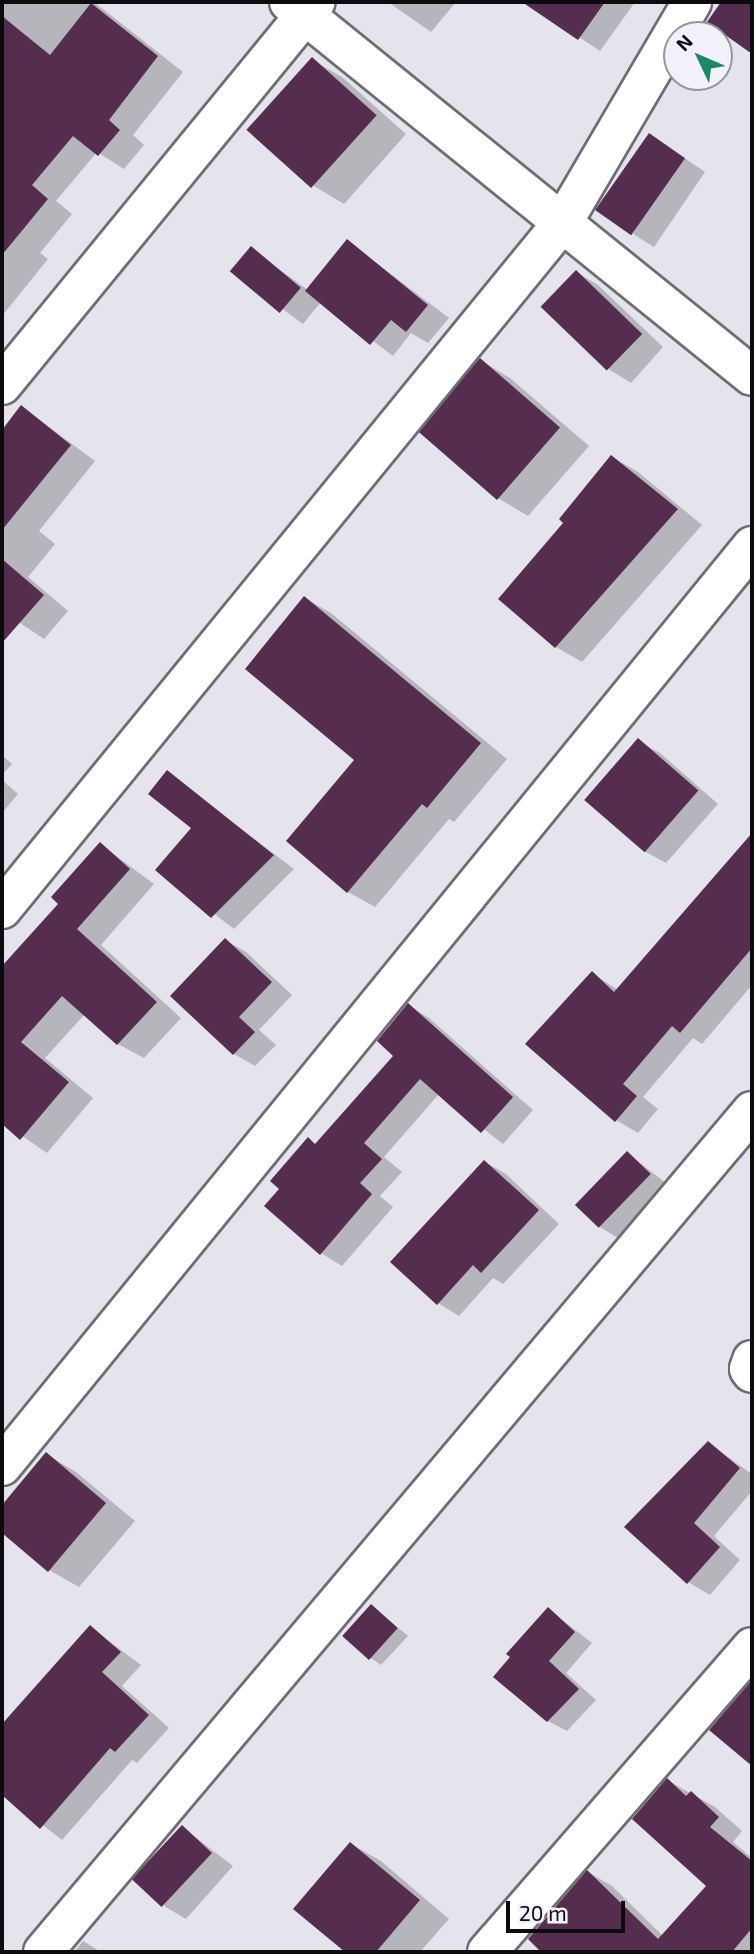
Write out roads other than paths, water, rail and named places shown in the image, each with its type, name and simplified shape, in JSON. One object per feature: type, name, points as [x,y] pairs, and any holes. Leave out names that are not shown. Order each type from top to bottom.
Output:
[{"type":"street","points":[[2,909],[563,222],[692,2]]},
{"type":"street","points":[[2,385],[305,7],[752,376]]},
{"type":"street","points":[[2,1466],[752,547]]},
{"type":"street","points":[[43,1952],[752,1111]]},
{"type":"street","points":[[752,1360],[748,1369],[752,1373]]},
{"type":"street","points":[[487,1952],[752,1647]]}]
